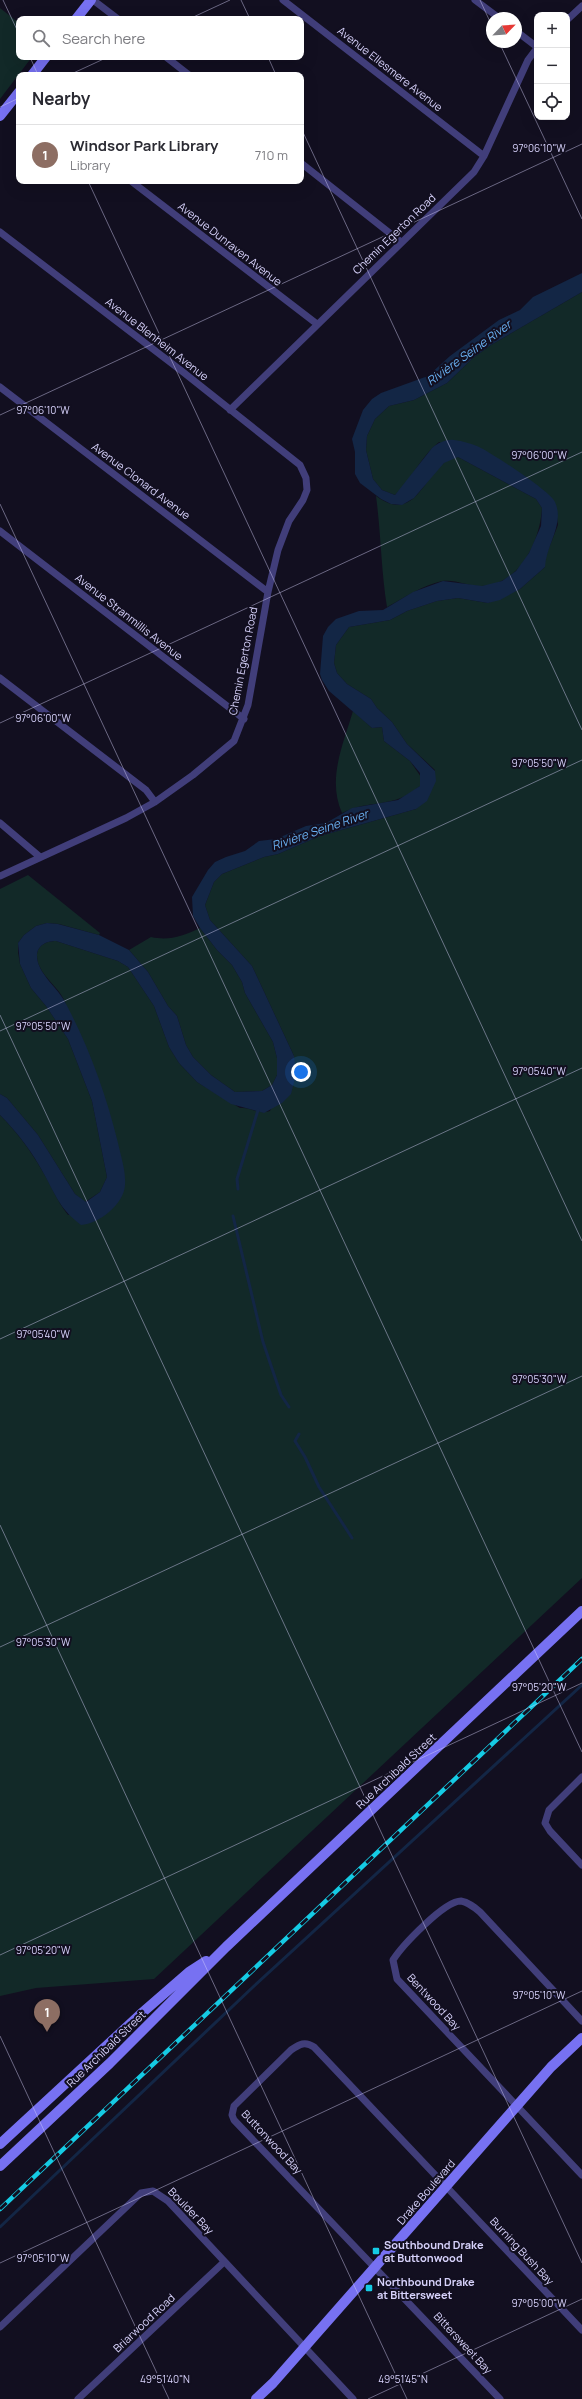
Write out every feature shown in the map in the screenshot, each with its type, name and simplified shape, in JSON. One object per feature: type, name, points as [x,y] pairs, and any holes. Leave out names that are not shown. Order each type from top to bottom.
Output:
[{"type":"main road","points":[[79,16],[92,0]]},
{"type":"main road","points":[[34,72],[44,60]]},
{"type":"main road","points":[[0,116],[16,97]]},
{"type":"main road","name":"Rue Archibald Street","points":[[0,2166],[110,2063],[226,1947],[582,1611]]},
{"type":"main road","name":"Rue Archibald Street","points":[[0,2144],[143,2012],[189,1972],[226,1947]]},
{"type":"main road","name":"Drake Boulevard","points":[[256,2399],[273,2383],[551,2067],[582,2038]]},
{"type":"street","points":[[92,0],[114,16]]},
{"type":"street","name":"Avenue Ellesmere Avenue","points":[[282,0],[303,16]]},
{"type":"street","points":[[475,0],[491,12]]},
{"type":"street","points":[[570,17],[582,6]]},
{"type":"street","name":"Avenue Ellesmere Avenue","points":[[304,17],[484,156]]},
{"type":"street","points":[[522,36],[534,45]]},
{"type":"street","name":"Chemin Egerton Road","points":[[230,410],[474,172],[484,156],[525,66],[536,48]]},
{"type":"street","points":[[170,60],[185,72]]},
{"type":"street","points":[[304,165],[401,242]]},
{"type":"street","name":"Avenue Dunraven Avenue","points":[[135,184],[317,324]]},
{"type":"street","name":"Avenue Blenheim Avenue","points":[[0,232],[300,465]]},
{"type":"street","name":"Avenue Clonard Avenue","points":[[0,387],[268,592]]},
{"type":"street","name":"Chemin Egerton Road","points":[[0,876],[155,802],[193,775],[234,741],[244,719],[268,592],[287,528],[307,490],[306,478],[300,465]]},
{"type":"street","name":"Avenue Stranmillis Avenue","points":[[0,531],[244,719]]},
{"type":"street","points":[[0,678],[140,786],[155,802]]},
{"type":"street","points":[[0,823],[40,857]]},
{"type":"street","points":[[582,1777],[549,1810],[545,1823],[550,1831],[582,1865]]},
{"type":"street","name":"Bentwood Bay","points":[[518,2106],[397,1978],[393,1960],[399,1951],[451,1903],[461,1901],[472,1905],[582,2021]]},
{"type":"street","name":"Buttonwood Bay","points":[[376,2267],[238,2125],[232,2115],[234,2106],[239,2100],[292,2050],[301,2044],[308,2043],[320,2052],[447,2186]]},
{"type":"street","points":[[518,2106],[582,2175]]},
{"type":"street","name":"Burning Bush Bay","points":[[447,2186],[582,2330]]},
{"type":"street","name":"Boulder Bay","points":[[0,2326],[142,2192],[147,2191],[158,2193],[168,2201],[305,2346]]},
{"type":"street","name":"Briarwood Road","points":[[78,2399],[224,2262]]},
{"type":"street","name":"Bittersweet Bay","points":[[376,2267],[500,2399]]},
{"type":"street","points":[[305,2346],[354,2399]]},
{"type":"green space","points":[[0,8],[16,21],[16,60],[30,60],[21,72],[16,72],[16,78],[0,99]]},
{"type":"green space","points":[[582,292],[582,1578],[154,1979],[36,1988],[0,1996],[0,1115],[29,1149],[68,1215],[122,1194],[65,1002],[41,969],[38,962],[37,952],[43,944],[56,941],[118,961],[128,967],[154,1006],[169,1047],[179,1063],[197,1082],[240,1108],[258,1112],[270,1111],[294,1056],[252,966],[210,920],[205,905],[214,882],[222,874],[264,857],[278,854],[320,836],[416,809],[435,770],[407,744],[392,722],[377,708],[371,699],[347,684],[337,673],[334,663],[336,645],[349,627],[390,620],[407,611],[437,601],[458,598],[488,603],[520,589],[545,567],[545,558],[558,525],[555,503],[439,442],[427,454],[407,482],[395,495],[382,490],[373,479],[366,450],[367,436],[375,419],[389,406],[414,400],[447,383],[473,358],[491,345]]},
{"type":"green space","points":[[458,457],[536,499],[542,508],[537,534],[532,547],[517,570],[507,578],[495,584],[481,586],[452,581],[442,581],[421,589],[387,607],[383,579],[376,496],[391,504],[403,504],[413,499],[438,469],[447,461]]},
{"type":"green space","points":[[353,711],[372,728],[382,727],[384,741],[410,761],[421,777],[420,786],[401,798],[362,806],[342,813],[336,788],[336,775],[341,749]]},
{"type":"green space","points":[[28,875],[100,933],[99,935],[59,924],[47,923],[36,926],[24,935],[18,943],[20,964],[31,988],[46,1006],[68,1039],[92,1101],[107,1177],[100,1192],[85,1202],[75,1194],[38,1135],[7,1098],[0,1094],[0,889]]},
{"type":"green space","points":[[200,928],[217,950],[232,965],[242,982],[245,993],[273,1042],[277,1058],[277,1075],[272,1085],[262,1091],[235,1092],[211,1075],[193,1057],[186,1045],[177,1016],[168,1006],[148,972],[129,950],[151,937],[176,937]]},
{"type":"water","name":"Rivière Seine River","points":[[582,273],[582,292],[491,345],[473,358],[447,383],[414,400],[389,406],[375,419],[367,436],[366,450],[373,479],[382,490],[395,495],[432,448],[445,441],[457,440],[481,448],[497,457],[533,482],[555,502],[558,518],[548,551],[545,567],[520,589],[500,600],[488,603],[458,598],[437,601],[407,611],[390,620],[349,627],[336,645],[334,663],[337,673],[347,684],[371,699],[377,708],[392,722],[407,744],[435,771],[436,781],[427,801],[416,809],[320,836],[278,854],[264,857],[222,874],[214,882],[205,905],[210,920],[252,966],[294,1056],[296,1074],[291,1094],[282,1103],[264,1113],[231,1104],[197,1082],[179,1063],[169,1047],[154,1006],[128,967],[118,961],[56,941],[43,944],[37,952],[40,968],[65,1002],[89,1053],[113,1125],[124,1169],[124,1192],[115,1206],[103,1217],[88,1224],[81,1225],[63,1208],[30,1151],[0,1115],[0,1094],[7,1098],[38,1135],[75,1194],[86,1202],[100,1192],[107,1177],[92,1101],[68,1039],[46,1006],[31,988],[20,964],[18,943],[24,935],[36,926],[47,923],[58,924],[99,935],[129,950],[148,972],[168,1006],[177,1016],[186,1045],[193,1057],[211,1075],[235,1092],[262,1091],[272,1085],[277,1075],[277,1058],[273,1042],[245,993],[242,982],[232,965],[217,950],[200,928],[193,916],[192,897],[208,870],[215,862],[245,851],[259,841],[276,839],[306,826],[326,823],[352,808],[398,800],[420,786],[420,773],[410,761],[384,741],[382,727],[372,728],[329,691],[320,674],[323,636],[328,627],[336,619],[359,611],[383,610],[413,592],[443,581],[482,586],[502,581],[516,571],[529,553],[541,526],[542,508],[536,499],[458,457],[444,463],[414,498],[402,505],[391,504],[381,499],[360,483],[355,474],[355,452],[352,439],[363,410],[372,399],[381,393],[428,376],[450,356],[499,320],[520,310],[533,297]]},
{"type":"waterway","points":[[238,1189],[237,1179],[258,1110]]},
{"type":"waterway","points":[[233,1216],[263,1342],[281,1395],[289,1407]]},
{"type":"waterway","points":[[299,1434],[295,1441],[305,1457],[319,1487],[352,1538]]},
{"type":"waterway","points":[[0,2227],[253,1987],[582,1685]]},
{"type":"railway","points":[[0,2209],[582,1659]]},
{"type":"place","name":"Windsor Park Library","points":[[47,2032]]},
{"type":"place","name":"Southbound Drake at Buttonwood","points":[[376,2251]]},
{"type":"place","name":"Northbound Drake at Bittersweet","points":[[369,2288]]}]
